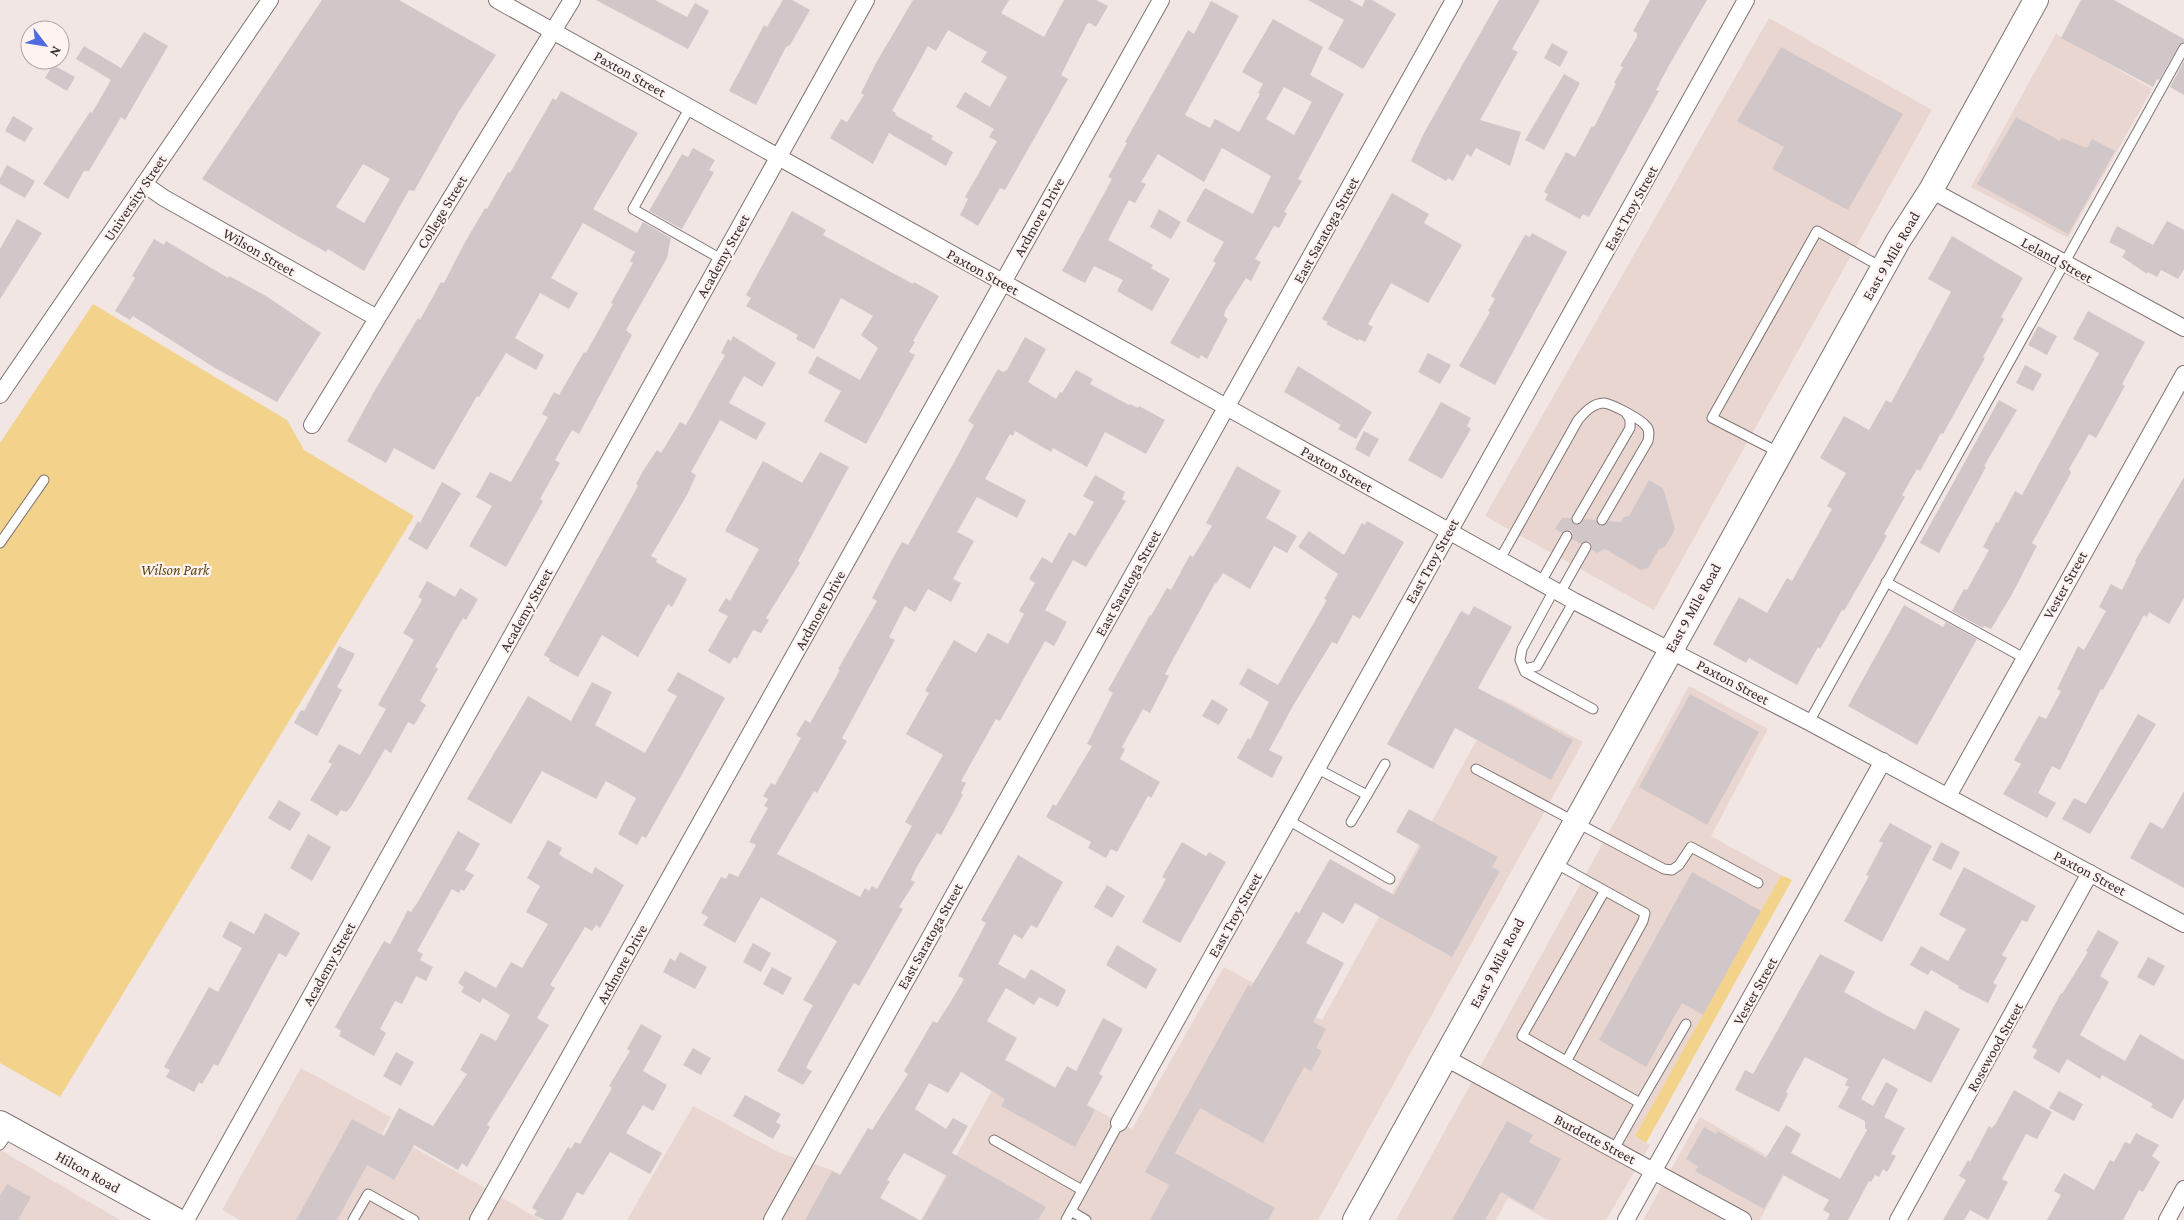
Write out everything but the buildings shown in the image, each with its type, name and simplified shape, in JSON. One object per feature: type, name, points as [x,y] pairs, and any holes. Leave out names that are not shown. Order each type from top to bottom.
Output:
[{"type":"main road","name":"East 9 Mile Road","points":[[1355,1220],[1670,649],[1883,268],[1931,190],[2036,0]]},
{"type":"main road","name":"Hilton Road","points":[[4,1132],[176,1220]]},
{"type":"street","name":"University Street","points":[[0,396],[270,0]]},
{"type":"street","name":"Paxton Street","points":[[497,0],[1557,591],[1883,761],[2184,924]]},
{"type":"street","name":"College Street","points":[[312,425],[572,0]]},
{"type":"street","name":"Academy Street","points":[[186,1220],[866,0]]},
{"type":"street","name":"Ardmore Drive","points":[[478,1220],[1161,0]]},
{"type":"street","name":"East Saratoga Street","points":[[772,1220],[1454,0]]},
{"type":"street","name":"East Troy Street","points":[[1119,1123],[1746,0]]},
{"type":"street","name":"Wilson Street","points":[[144,184],[164,198],[377,318]]},
{"type":"street","name":"Leland Street","points":[[1931,190],[2184,328]]},
{"type":"street","name":"Vester Street","points":[[1948,796],[2184,374]]},
{"type":"street","name":"Vester Street","points":[[1626,1220],[1655,1172],[1883,761]]},
{"type":"street","name":"Rosewood Street","points":[[1898,1220],[2090,873]]},
{"type":"street","name":"Burdette Street","points":[[1446,1058],[1743,1220]]},
{"type":"street","points":[[2167,1220],[2184,1190]]},
{"type":"lane","points":[[1809,722],[2184,48]]},
{"type":"lane","points":[[690,107],[633,209],[722,258]]},
{"type":"lane","points":[[1780,453],[1712,418],[1817,230],[1883,268]]},
{"type":"lane","points":[[1500,559],[1585,412],[1593,406],[1603,403],[1626,413],[1647,426],[1649,433],[1648,441],[1602,520]]},
{"type":"lane","points":[[1577,518],[1630,428],[1630,419],[1626,413]]},
{"type":"lane","points":[[0,543],[44,480]]},
{"type":"lane","points":[[1524,669],[1537,666],[1557,591],[1567,536]]},
{"type":"lane","points":[[1586,547],[1522,650],[1520,660],[1525,672],[1593,709]]},
{"type":"lane","points":[[1886,582],[2024,658]]},
{"type":"lane","points":[[1351,822],[1385,764]]},
{"type":"lane","points":[[1316,768],[1367,795]]},
{"type":"lane","points":[[1476,769],[1664,868],[1672,870],[1679,865],[1692,847],[1758,883]]},
{"type":"lane","points":[[1288,820],[1390,879]]},
{"type":"lane","points":[[1553,862],[1604,892],[1645,913],[1643,921],[1566,1060]]},
{"type":"lane","points":[[1604,892],[1522,1036],[1640,1103]]},
{"type":"lane","points":[[1614,1149],[1686,1024]]},
{"type":"lane","points":[[1066,1220],[1119,1123]]},
{"type":"lane","points":[[994,1140],[1082,1190]]},
{"type":"lane","points":[[353,1220],[368,1194],[414,1220]]},
{"type":"lane","points":[[1071,1211],[1086,1220]]},
{"type":"shaded area","points":[[1769,18],[1932,110],[1654,610],[1485,516]]},
{"type":"shaded area","points":[[2056,34],[2152,89],[2068,238],[1971,187]]},
{"type":"shaded area","points":[[1689,686],[1768,729],[1711,836],[1781,875],[1635,1136],[1650,1145],[1606,1220],[1548,1220],[1508,1198],[1496,1220],[1396,1220]]},
{"type":"shaded area","points":[[1500,698],[1583,742],[1318,1220],[921,1220],[1008,1061],[1132,1129],[1224,967],[1322,1020]]},
{"type":"shaded area","points":[[301,1068],[391,1117],[382,1134],[411,1150],[413,1147],[541,1220],[240,1220],[222,1210]]},
{"type":"shaded area","points":[[693,1106],[780,1153],[832,1170],[919,1220],[627,1220]]},
{"type":"shaded area","points":[[1700,1117],[1788,1168],[1760,1220],[1643,1220]]},
{"type":"shaded area","points":[[0,1150],[120,1220],[0,1220]]},
{"type":"green space","name":"Wilson Park","points":[[93,304],[287,420],[304,450],[414,516],[60,1097],[0,1063],[0,443]]},
{"type":"green space","points":[[1781,875],[1792,880],[1646,1143],[1635,1136]]}]
